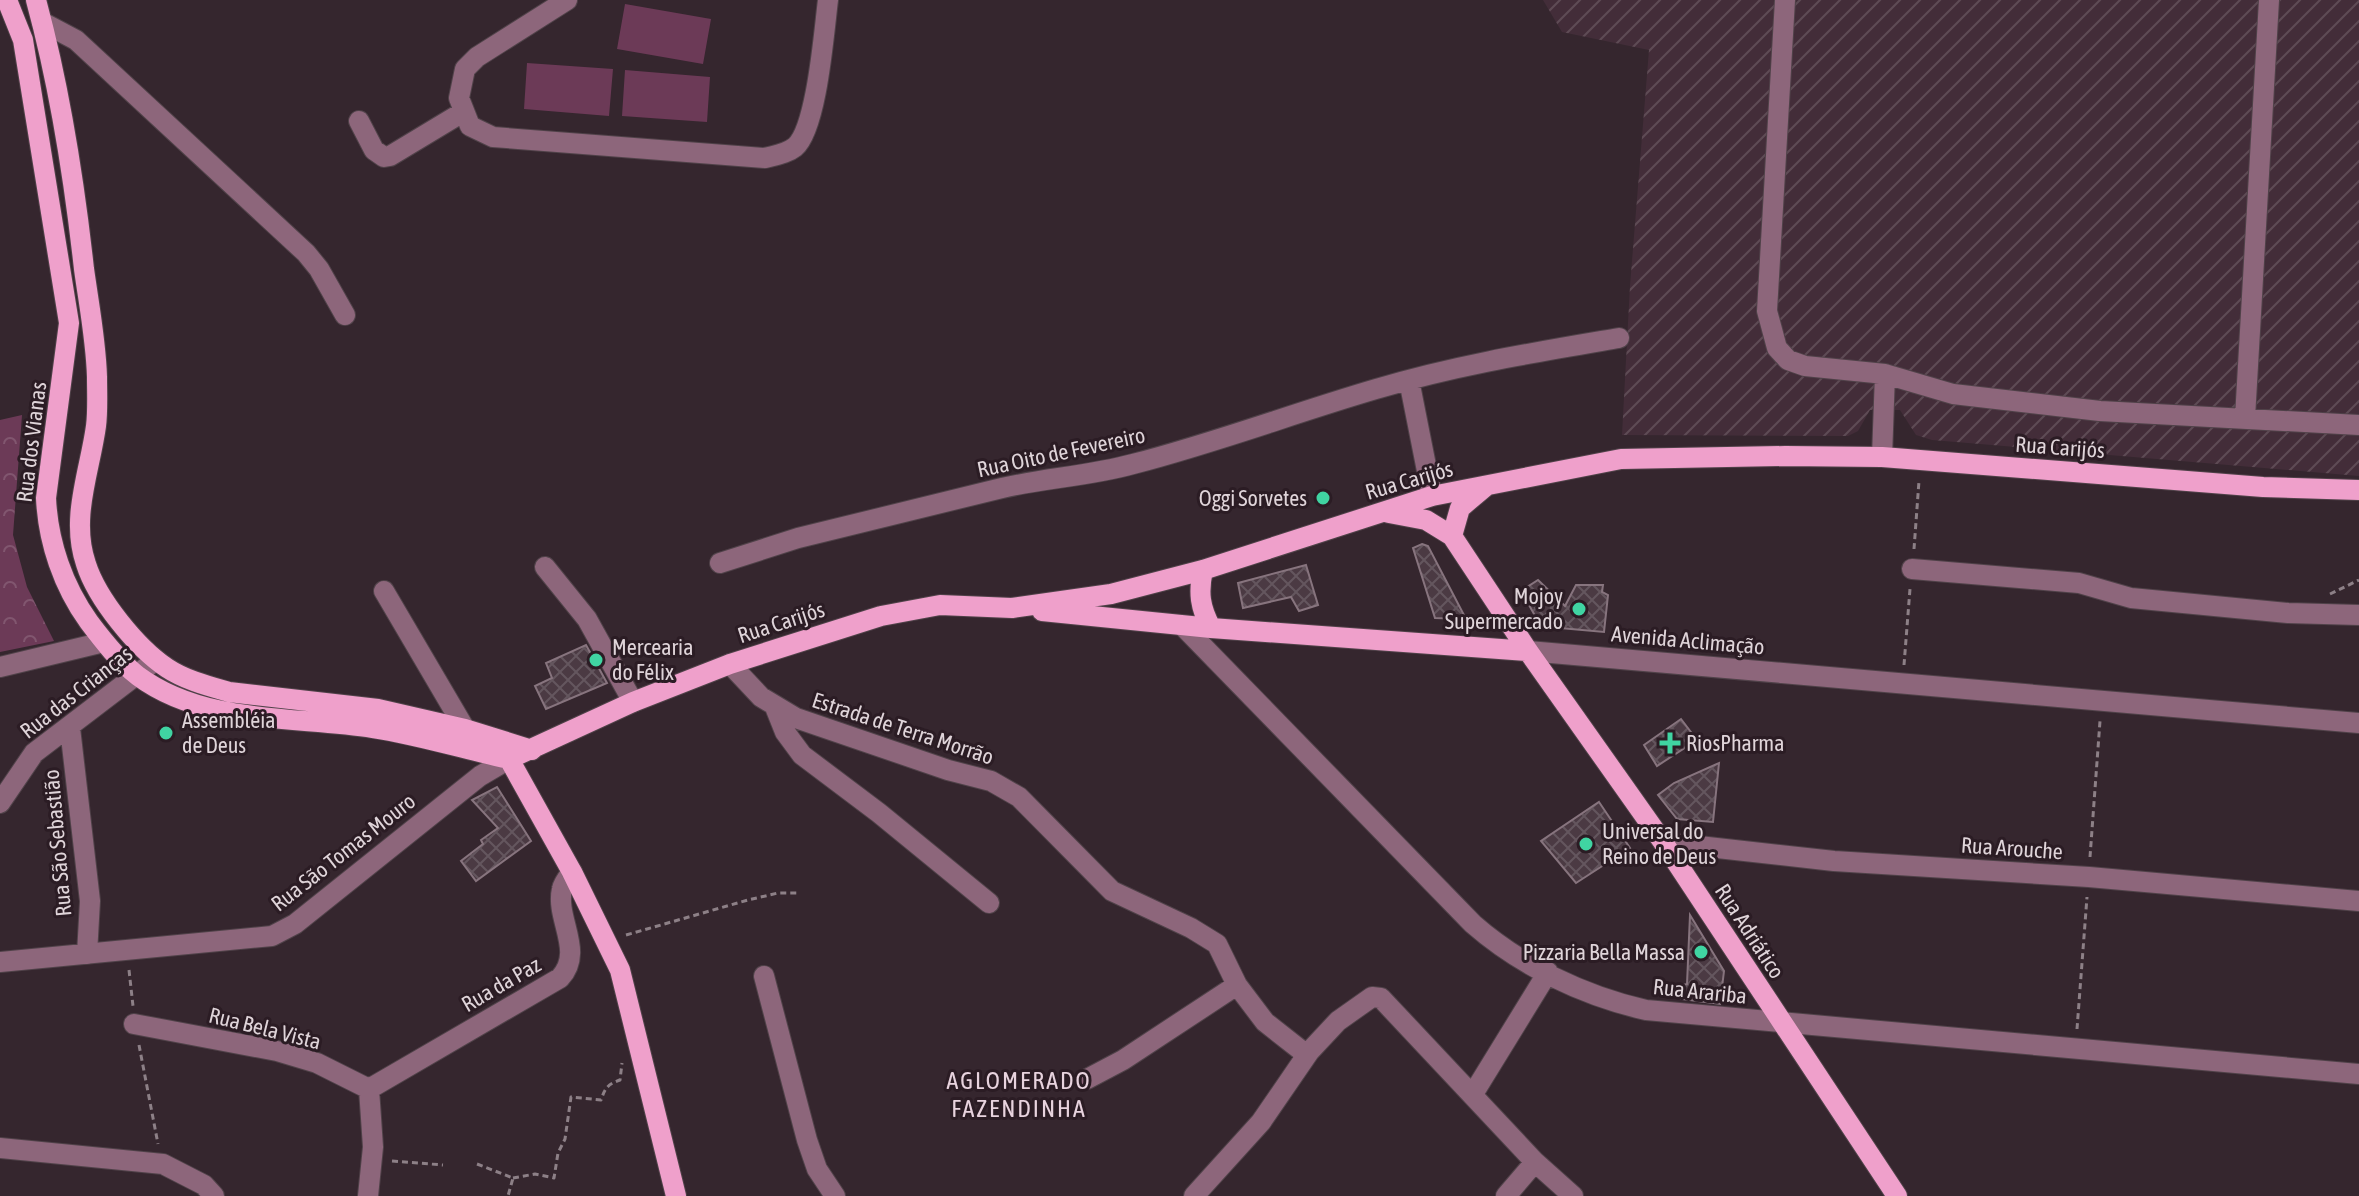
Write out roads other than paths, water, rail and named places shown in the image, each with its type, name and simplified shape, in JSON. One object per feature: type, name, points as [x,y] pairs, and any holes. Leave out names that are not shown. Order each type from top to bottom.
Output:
[{"type":"main road","name":"Rua dos Vianas","points":[[7,0],[23,40],[69,323],[46,498],[47,522],[68,587],[82,612],[104,642],[138,676],[177,697],[226,712],[374,729],[509,759]]},
{"type":"main road","points":[[36,0],[76,189],[97,375],[97,424],[80,507],[80,536],[86,564],[112,611],[156,660],[183,676],[229,692],[378,709],[465,729],[532,750]]},
{"type":"main road","name":"Rua Carijós","points":[[509,759],[633,702],[730,664],[909,609],[940,605],[1012,608],[1111,594],[1203,570],[1432,496],[1621,459],[1882,457],[2263,487],[2359,490]]},
{"type":"main road","points":[[1452,536],[1460,508],[1490,483]]},
{"type":"main road","name":"Rua Adriático","points":[[1384,512],[1426,520],[1452,536],[1528,651],[1663,842],[1897,1196]]},
{"type":"main road","points":[[1203,570],[1199,599],[1211,628]]},
{"type":"main road","name":"Avenida Aclimação","points":[[1012,608],[1183,626],[1528,651]]},
{"type":"main road","points":[[509,759],[607,940],[628,996],[674,1195]]},
{"type":"street","points":[[567,0],[477,57],[465,69],[459,98],[470,126],[493,137],[765,158],[784,154],[797,146],[811,118],[830,48],[828,0]]},
{"type":"street","points":[[1785,0],[1767,311],[1777,348],[1788,360],[1805,366],[1885,374],[1953,394],[2100,411],[2359,425]]},
{"type":"street","points":[[2245,418],[2269,0]]},
{"type":"street","points":[[42,22],[76,40],[306,253],[319,269],[345,315]]},
{"type":"street","points":[[359,121],[374,150],[384,157],[463,112]]},
{"type":"street","name":"Rua Oito de Fevereiro","points":[[720,563],[798,538],[1002,488],[1135,464],[1477,362],[1619,338]]},
{"type":"street","points":[[1882,457],[1885,374]]},
{"type":"street","points":[[1409,380],[1432,496]]},
{"type":"street","points":[[545,567],[587,619],[633,702]]},
{"type":"street","points":[[1912,569],[2079,583],[2131,598],[2288,613],[2359,615]]},
{"type":"street","points":[[384,591],[465,729]]},
{"type":"street","name":"Rua Arariba","points":[[1183,626],[1473,924],[1498,946],[1586,992],[1646,1010],[2359,1074]]},
{"type":"street","points":[[0,667],[104,642]]},
{"type":"street","name":"Avenida Aclimação","points":[[1528,651],[2359,723]]},
{"type":"street","name":"Rua das Crianças","points":[[0,803],[34,753],[156,660]]},
{"type":"street","name":"Estrada de Terra Morrão","points":[[730,664],[761,697],[796,718],[948,770],[991,781],[1019,797],[1112,891],[1191,928],[1217,944],[1237,985],[1265,1022],[1307,1055]]},
{"type":"street","points":[[775,707],[785,732],[802,755],[989,903]]},
{"type":"street","name":"Rua São Sebastião","points":[[70,728],[90,901],[87,954]]},
{"type":"street","name":"Rua São Tomas Mouro","points":[[0,962],[272,936],[295,924],[480,776],[509,759]]},
{"type":"street","name":"Rua Arouche","points":[[1663,842],[1834,861],[2089,877],[2359,901]]},
{"type":"street","name":"Rua da Paz","points":[[369,1089],[551,983],[567,970],[571,954],[561,894],[572,872]]},
{"type":"street","points":[[1473,1094],[1548,972]]},
{"type":"street","points":[[764,976],[807,1140],[817,1169],[835,1196]]},
{"type":"street","points":[[1087,1079],[1123,1060],[1237,985]]},
{"type":"street","points":[[1194,1196],[1261,1122],[1307,1055],[1338,1021],[1367,999],[1381,998],[1535,1162],[1573,1196]]},
{"type":"street","name":"Rua Bela Vista","points":[[134,1024],[277,1051],[317,1063],[369,1089]]},
{"type":"street","points":[[368,1196],[372,1159],[369,1089]]},
{"type":"street","points":[[0,1148],[163,1164],[204,1185],[214,1196]]},
{"type":"street","points":[[1506,1196],[1535,1162]]},
{"type":"place","name":"Oggi Sorvetes","points":[[1323,498]]},
{"type":"place","name":"Mojoy Supermercado","points":[[1579,609]]},
{"type":"place","name":"Mercearia do Félix","points":[[596,660]]},
{"type":"place","name":"Assembléia de Deus","points":[[166,733]]},
{"type":"place","name":"RiosPharma","points":[[1670,743]]},
{"type":"place","name":"Universal do Reino de Deus","points":[[1586,844]]},
{"type":"place","name":"Pizzaria Bella Massa","points":[[1701,952]]},
{"type":"district","name":"AGLOMERADO FAZENDINHA","points":[[1019,1094]]}]
